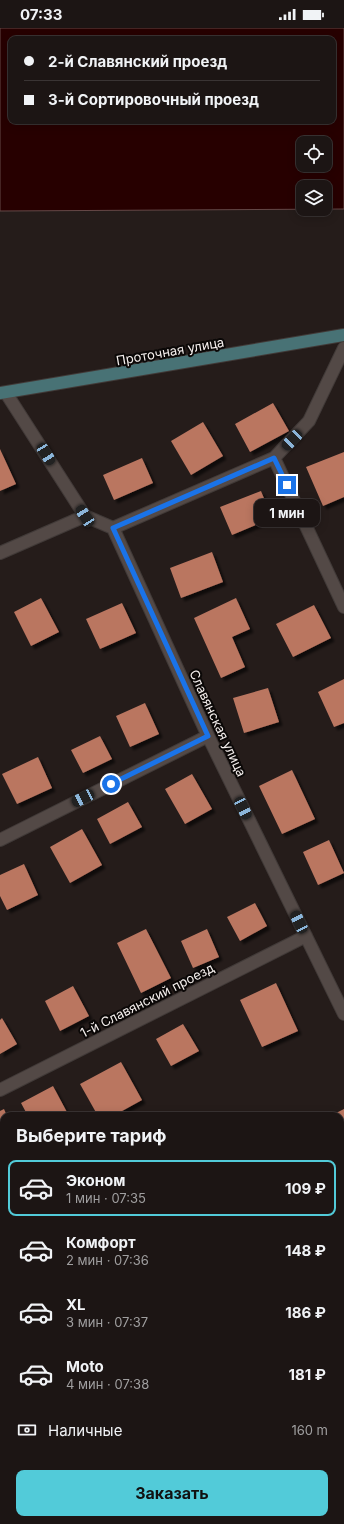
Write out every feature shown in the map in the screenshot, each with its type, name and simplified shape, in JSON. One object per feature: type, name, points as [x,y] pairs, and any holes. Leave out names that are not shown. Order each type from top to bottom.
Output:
[{"type":"main road","name":"Проточная улица","points":[[3,393],[344,335]]},
{"type":"street","points":[[3,393],[85,516],[113,528],[274,458],[309,421],[344,348]]},
{"type":"street","points":[[274,458],[344,607]]},
{"type":"street","points":[[0,553],[85,516]]},
{"type":"street","name":"Славянская улица","points":[[113,528],[208,736],[344,1014]]},
{"type":"street","points":[[0,840],[208,736]]},
{"type":"street","name":"1-й Славянский проезд","points":[[0,1090],[306,936]]},
{"type":"shaded area","points":[[0,28],[344,28],[344,209],[332,209],[332,180],[296,180],[296,209],[0,211]]},
{"type":"building","points":[[273,403],[289,431],[250,452],[235,424]]},
{"type":"building","points":[[203,422],[223,456],[191,475],[171,441]]},
{"type":"building","points":[[0,449],[16,484],[0,491]]},
{"type":"building","points":[[344,452],[344,497],[323,506],[306,467]]},
{"type":"building","points":[[142,458],[153,483],[114,500],[103,475]]},
{"type":"building","points":[[261,491],[272,518],[232,535],[220,507]]},
{"type":"building","points":[[212,552],[223,582],[181,598],[170,568]]},
{"type":"building","points":[[41,598],[59,632],[31,646],[14,612]]},
{"type":"building","points":[[236,598],[250,629],[232,637],[245,667],[221,678],[194,618]]},
{"type":"building","points":[[122,603],[136,633],[100,649],[86,619]]},
{"type":"building","points":[[314,605],[331,638],[293,657],[276,624]]},
{"type":"building","points":[[344,679],[344,723],[334,727],[318,692]]},
{"type":"building","points":[[268,688],[279,722],[244,733],[233,698]]},
{"type":"building","points":[[145,703],[159,734],[130,747],[116,716]]},
{"type":"building","points":[[100,736],[112,759],[83,773],[71,750]]},
{"type":"building","points":[[38,757],[52,788],[17,804],[2,774]]},
{"type":"building","points":[[292,770],[315,819],[282,834],[259,786]]},
{"type":"building","points":[[192,774],[212,809],[185,824],[165,789]]},
{"type":"building","points":[[128,802],[142,827],[110,844],[97,819]]},
{"type":"building","points":[[82,829],[102,865],[70,883],[50,847]]},
{"type":"building","points":[[329,840],[344,873],[318,885],[303,852]]},
{"type":"building","points":[[24,864],[38,895],[7,910],[0,896],[0,875]]},
{"type":"building","points":[[255,903],[267,926],[240,941],[227,917]]},
{"type":"building","points":[[146,929],[171,978],[141,993],[117,943]]},
{"type":"building","points":[[207,929],[219,957],[193,968],[181,941]]},
{"type":"building","points":[[276,983],[298,1031],[262,1047],[240,1000]]},
{"type":"building","points":[[73,986],[89,1016],[60,1031],[45,1001]]},
{"type":"building","points":[[2,1018],[17,1044],[0,1054],[0,1020]]},
{"type":"building","points":[[183,1024],[199,1051],[171,1066],[156,1039]]},
{"type":"building","points":[[121,1062],[142,1100],[120,1112],[96,1112],[80,1084]]},
{"type":"building","points":[[53,1086],[67,1112],[26,1112],[21,1103]]},
{"type":"route","points":[[111,784],[208,736],[113,528],[274,458],[287,485]]}]
